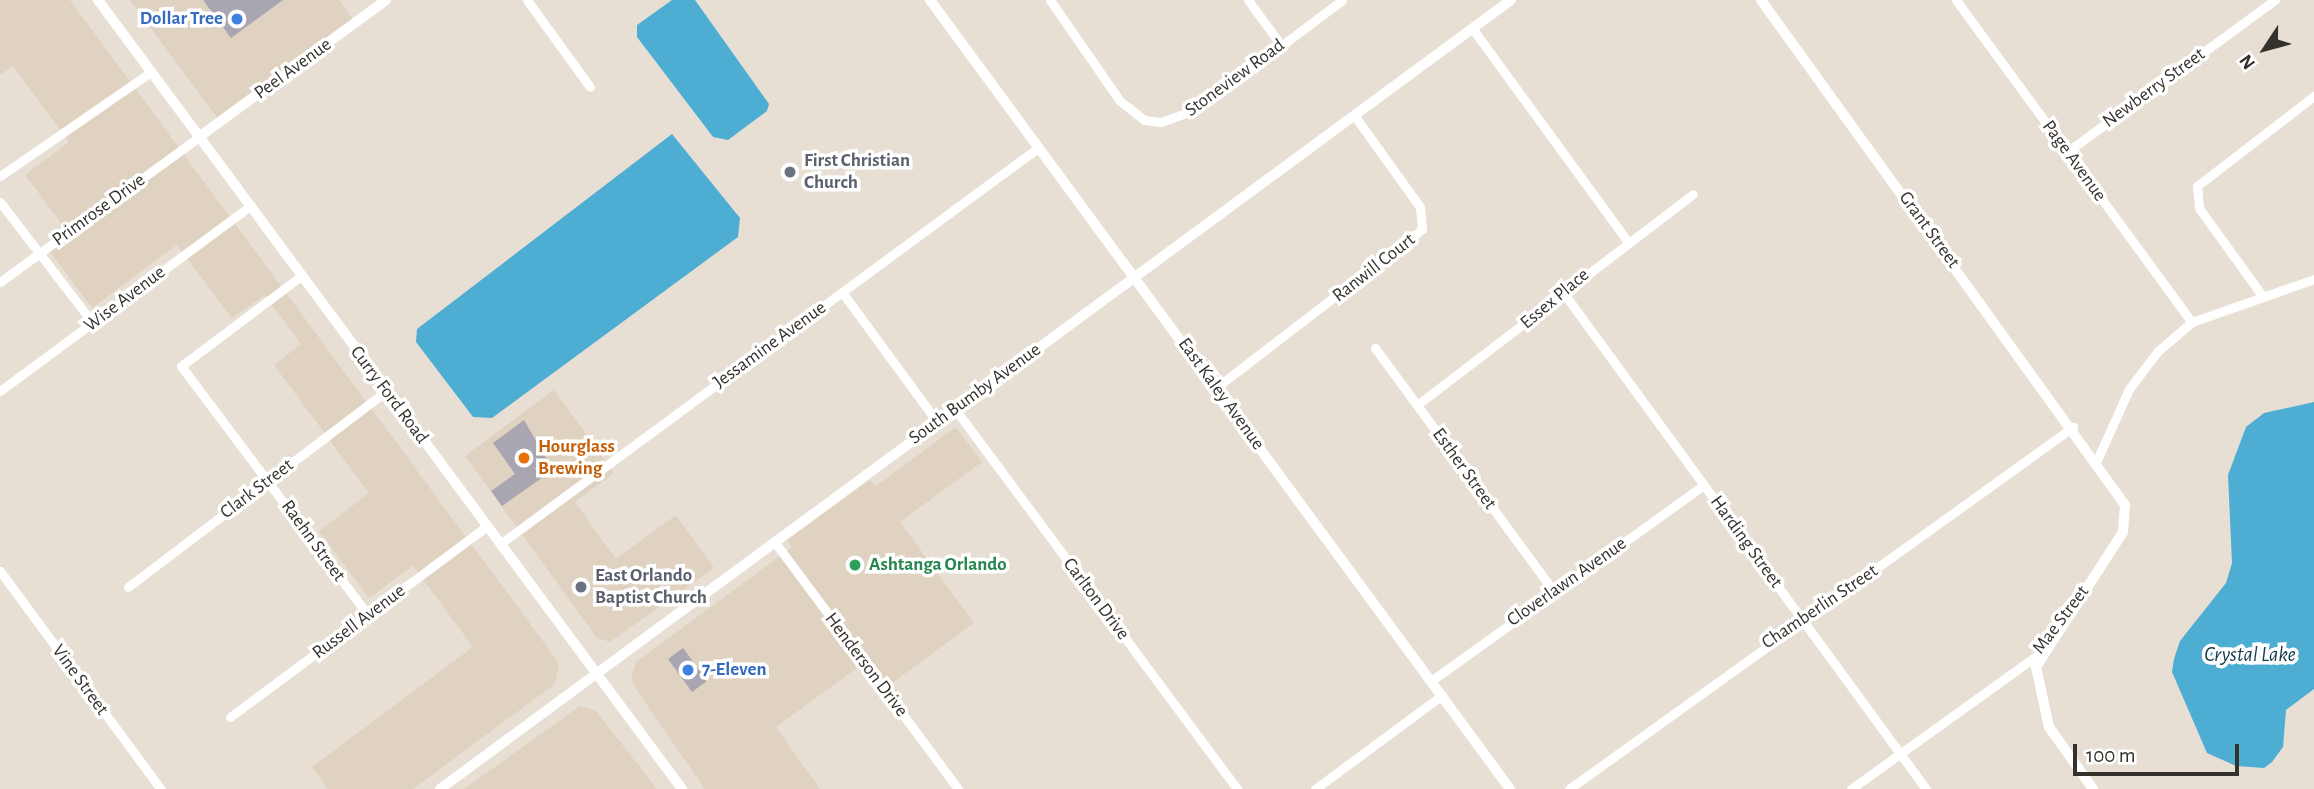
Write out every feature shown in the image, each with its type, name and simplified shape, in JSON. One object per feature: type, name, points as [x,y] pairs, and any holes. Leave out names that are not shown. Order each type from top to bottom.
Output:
[{"type":"street","name":"Curry Ford Road","points":[[98,0],[682,789]]},
{"type":"street","name":"Peel Avenue","points":[[199,137],[386,0]]},
{"type":"street","points":[[527,0],[590,88]]},
{"type":"street","name":"East Kaley Avenue","points":[[930,0],[1510,789]]},
{"type":"street","name":"Stoneview Road","points":[[1049,0],[1120,101],[1144,120],[1187,115],[1342,0]]},
{"type":"street","points":[[1248,0],[1281,45]]},
{"type":"street","name":"South Bumby Avenue","points":[[440,789],[1511,0]]},
{"type":"street","name":"Grant Street","points":[[1761,0],[2097,460]]},
{"type":"street","name":"Page Avenue","points":[[1956,0],[2192,322]]},
{"type":"street","name":"Newberry Street","points":[[2067,152],[2275,0]]},
{"type":"street","points":[[1472,29],[1628,242]]},
{"type":"street","points":[[0,176],[151,72]]},
{"type":"street","points":[[2262,294],[2199,208],[2196,196],[2202,177],[2314,96]]},
{"type":"street","name":"Ranwill Court","points":[[1217,387],[1422,229],[1420,207],[1354,115]]},
{"type":"street","name":"Primrose Drive","points":[[0,282],[199,137]]},
{"type":"street","name":"Jessamine Avenue","points":[[500,544],[1040,147]]},
{"type":"street","name":"Essex Place","points":[[1417,405],[1565,295],[1628,242],[1693,194]]},
{"type":"street","points":[[0,202],[93,323]]},
{"type":"street","name":"Wise Avenue","points":[[0,391],[250,206]]},
{"type":"street","name":"Raehn Street","points":[[301,276],[181,366],[368,615]]},
{"type":"street","points":[[2097,460],[2129,389],[2158,351],[2192,322],[2262,294],[2314,279]]},
{"type":"street","points":[[842,292],[937,422]]},
{"type":"street","name":"Harding Street","points":[[1565,295],[1926,789]]},
{"type":"street","name":"Esther Street","points":[[1375,348],[1553,590]]},
{"type":"street","name":"Clark Street","points":[[128,587],[386,391]]},
{"type":"street","name":"Carlton Drive","points":[[955,409],[1237,789]]},
{"type":"street","name":"Chamberlin Street","points":[[1569,789],[2073,427]]},
{"type":"street","name":"Mae Street","points":[[1851,789],[2042,652],[2123,532],[2125,505],[2097,460]]},
{"type":"street","name":"Cloverlawn Avenue","points":[[1431,681],[1553,590],[1704,485]]},
{"type":"street","name":"Russell Avenue","points":[[230,717],[487,526]]},
{"type":"street","name":"Henderson Drive","points":[[774,541],[958,789]]},
{"type":"street","name":"Vine Street","points":[[0,571],[161,789]]},
{"type":"street","points":[[2042,652],[2036,682],[2049,727],[2092,789]]},
{"type":"street","points":[[1315,789],[1442,695]]},
{"type":"shaded area","points":[[0,0],[70,0],[559,663],[555,684],[413,789],[328,789],[312,767],[473,647],[413,566],[369,598],[319,531],[369,493],[274,365],[301,344],[265,295],[232,318],[177,245],[92,308],[47,248],[68,232],[25,175],[69,142],[13,66],[0,75]]},
{"type":"shaded area","points":[[130,0],[339,0],[354,21],[219,120]]},
{"type":"shaded area","points":[[554,390],[614,473],[575,502],[616,559],[676,515],[714,568],[610,642],[597,638],[465,456]]},
{"type":"shaded area","points":[[956,427],[982,462],[900,522],[974,623],[877,694],[857,668],[776,727],[820,789],[705,789],[635,688],[631,678],[636,662],[792,547],[787,540],[870,480],[876,486]]},
{"type":"shaded area","points":[[580,706],[596,711],[657,789],[464,789]]},
{"type":"water","points":[[672,0],[695,0],[769,104],[767,111],[728,140],[713,137],[637,37],[637,25]]},
{"type":"water","points":[[672,134],[740,218],[738,237],[492,418],[473,417],[416,342],[417,329]]},
{"type":"water","name":"Crystal Lake","points":[[2314,402],[2314,689],[2286,710],[2283,747],[2272,762],[2264,768],[2236,766],[2207,753],[2172,672],[2174,659],[2180,641],[2226,583],[2232,563],[2228,475],[2246,427],[2264,413]]},
{"type":"building","name":"Dollar Tree","points":[[203,0],[283,0],[231,38]]},
{"type":"building","name":"Hourglass Brewing","points":[[524,420],[553,470],[502,506],[491,491],[515,474],[493,443]]},
{"type":"building","name":"7-Eleven","points":[[683,648],[707,681],[692,692],[668,659]]},
{"type":"place","name":"Dollar Tree","points":[[237,19]]},
{"type":"place","name":"First Christian Church","points":[[790,172]]},
{"type":"place","name":"Hourglass Brewing","points":[[524,458]]},
{"type":"place","name":"Ashtanga Orlando","points":[[855,565]]},
{"type":"place","name":"East Orlando Baptist Church","points":[[581,587]]},
{"type":"place","name":"7-Eleven","points":[[688,670]]}]
